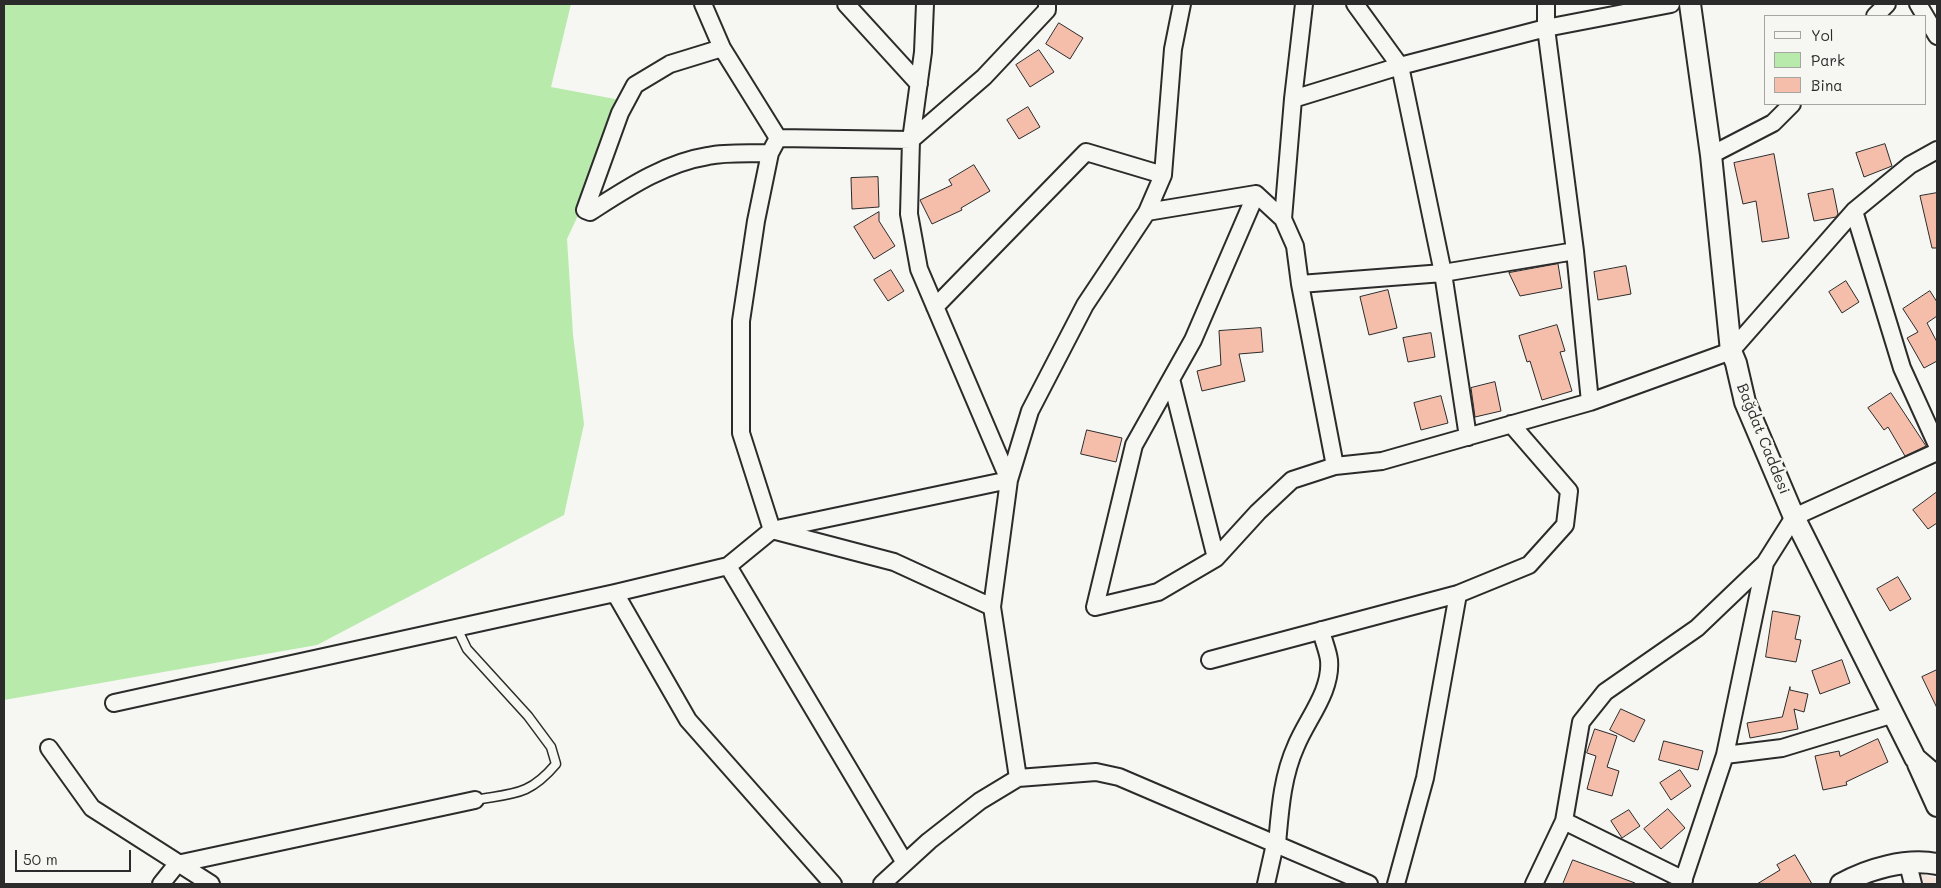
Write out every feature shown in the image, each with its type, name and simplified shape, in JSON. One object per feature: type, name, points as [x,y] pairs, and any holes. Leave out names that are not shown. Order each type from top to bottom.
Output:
[{"type":"street","points":[[703,4],[722,48],[778,138]]},
{"type":"street","points":[[846,4],[919,84]]},
{"type":"street","points":[[925,4],[919,84],[912,140],[909,214],[919,269],[1009,480]]},
{"type":"street","points":[[778,138],[912,140],[984,77],[1047,10],[1047,4]]},
{"type":"street","points":[[1018,778],[992,607],[1009,480],[1030,411],[1085,305],[1148,212],[1163,175],[1173,49],[1182,4]]},
{"type":"street","points":[[1283,219],[1293,99],[1304,4]]},
{"type":"street","points":[[1355,4],[1400,66],[1443,273],[1468,437]]},
{"type":"street","points":[[1546,4],[1546,28],[1575,251],[1590,402]]},
{"type":"street","points":[[1293,99],[1400,66],[1546,28],[1671,4]]},
{"type":"street","name":"Bağdat Caddesi","points":[[1690,4],[1710,155],[1731,351],[1736,363],[1745,402],[1794,517],[1915,758],[1937,777]]},
{"type":"street","points":[[1876,15],[1887,4]]},
{"type":"street","points":[[1918,4],[1925,15]]},
{"type":"street","points":[[1926,17],[1937,36]]},
{"type":"street","points":[[722,48],[670,64],[635,85],[620,113],[584,210],[590,212],[665,168],[708,156],[770,153]]},
{"type":"street","points":[[1710,155],[1773,123],[1791,105]]},
{"type":"street","points":[[772,530],[741,433],[741,321],[756,222],[770,153],[778,138]]},
{"type":"street","points":[[1256,194],[1193,340],[1134,445],[1095,607],[1158,592],[1216,558],[1258,512],[1292,480],[1335,466],[1382,461],[1590,402],[1731,351],[1854,211],[1910,165],[1937,150]]},
{"type":"street","points":[[934,307],[1086,152],[1163,175]]},
{"type":"street","points":[[1148,212],[1256,194]]},
{"type":"street","points":[[1256,194],[1283,219],[1295,246],[1300,284],[1335,466]]},
{"type":"street","points":[[1854,211],[1902,368],[1937,445]]},
{"type":"street","points":[[1300,284],[1443,273],[1575,251]]},
{"type":"street","points":[[1171,379],[1216,558]]},
{"type":"street","points":[[1210,660],[1458,594],[1529,565],[1565,525],[1569,491],[1511,424]]},
{"type":"street","points":[[1534,884],[1564,821],[1581,722],[1605,692],[1697,628],[1766,563],[1794,517],[1937,452]]},
{"type":"street","points":[[114,703],[615,594],[728,566],[772,530],[1009,480]]},
{"type":"street","points":[[772,530],[894,562],[992,607]]},
{"type":"street","points":[[1564,821],[1683,882],[1724,755],[1766,563]]},
{"type":"street","points":[[728,566],[905,863]]},
{"type":"street","points":[[615,594],[688,720],[833,884]]},
{"type":"street","points":[[1396,884],[1425,778],[1458,594]]},
{"type":"street","points":[[1266,884],[1276,844],[1283,786],[1296,746],[1320,699],[1327,677],[1329,661],[1321,630]]},
{"type":"street","points":[[1724,755],[1782,748],[1894,714]]},
{"type":"street","points":[[49,748],[92,808],[211,884]]},
{"type":"street","points":[[1915,758],[1937,806]]},
{"type":"street","points":[[882,884],[980,801],[1018,778],[1096,772],[1119,777],[1368,884]]},
{"type":"street","points":[[161,884],[177,864],[475,800]]},
{"type":"street","points":[[1908,864],[1913,884]]},
{"type":"street","points":[[1842,884],[1860,874],[1908,864],[1937,864]]},
{"type":"lane","points":[[457,628],[467,649],[528,716],[551,747],[556,764],[544,778],[527,790],[475,800]]},
{"type":"shaded area","points":[[1921,874],[1937,878],[1937,884],[1924,884]]},
{"type":"green space","points":[[4,4],[571,4],[551,87],[631,102],[567,239],[573,335],[584,424],[564,515],[317,645],[4,700]]},
{"type":"building","points":[[1059,23],[1083,38],[1070,59],[1046,44]]},
{"type":"building","points":[[1039,50],[1054,72],[1030,87],[1016,65]]},
{"type":"building","points":[[1028,107],[1040,127],[1019,139],[1007,120]]},
{"type":"building","points":[[1885,144],[1892,166],[1864,177],[1856,153]]},
{"type":"building","points":[[1774,154],[1789,238],[1762,242],[1756,201],[1743,204],[1734,163]]},
{"type":"building","points":[[974,165],[990,191],[961,208],[962,210],[932,224],[920,200],[952,185],[949,180]]},
{"type":"building","points":[[878,177],[879,207],[852,209],[851,178]]},
{"type":"building","points":[[1833,189],[1838,214],[1836,217],[1814,221],[1808,194]]},
{"type":"building","points":[[1937,193],[1937,248],[1932,248],[1920,196]]},
{"type":"building","points":[[879,212],[879,221],[895,246],[874,259],[854,227]]},
{"type":"building","points":[[1558,264],[1562,288],[1520,296],[1509,273]]},
{"type":"building","points":[[1626,266],[1631,294],[1598,300],[1594,272]]},
{"type":"building","points":[[891,270],[904,291],[888,301],[874,280]]},
{"type":"building","points":[[1846,281],[1859,302],[1842,313],[1829,292]]},
{"type":"building","points":[[1388,290],[1397,328],[1369,335],[1360,297]]},
{"type":"building","points":[[1930,291],[1937,302],[1937,316],[1927,323],[1937,342],[1937,361],[1924,368],[1907,338],[1918,332],[1903,309]]},
{"type":"building","points":[[1557,325],[1565,351],[1560,352],[1572,391],[1542,400],[1530,361],[1527,362],[1519,336]]},
{"type":"building","points":[[1261,328],[1263,352],[1239,354],[1245,381],[1202,391],[1197,371],[1221,365],[1219,331]]},
{"type":"building","points":[[1431,333],[1435,357],[1408,362],[1403,338]]},
{"type":"building","points":[[1495,382],[1501,411],[1475,417],[1471,388]]},
{"type":"building","points":[[1891,393],[1926,446],[1905,456],[1888,427],[1884,430],[1868,408]]},
{"type":"building","points":[[1441,396],[1448,423],[1421,430],[1414,403]]},
{"type":"building","points":[[1087,430],[1122,438],[1116,462],[1081,454]]},
{"type":"building","points":[[1937,492],[1937,523],[1928,529],[1913,510]]},
{"type":"building","points":[[1898,577],[1911,599],[1890,611],[1877,589]]},
{"type":"building","points":[[1773,611],[1800,616],[1795,639],[1801,640],[1796,662],[1766,657]]},
{"type":"building","points":[[1842,660],[1850,683],[1820,694],[1812,671]]},
{"type":"building","points":[[1937,670],[1937,708],[1922,677]]},
{"type":"building","points":[[1790,687],[1790,690],[1808,694],[1804,712],[1794,709],[1798,729],[1750,738],[1747,723],[1782,717]]},
{"type":"building","points":[[1621,709],[1645,720],[1634,742],[1610,730]]},
{"type":"building","points":[[1595,729],[1617,736],[1607,767],[1619,771],[1612,796],[1587,789],[1596,756],[1587,753]]},
{"type":"building","points":[[1878,739],[1888,762],[1846,782],[1847,785],[1823,790],[1815,756],[1839,751],[1840,756]]},
{"type":"building","points":[[1664,741],[1703,751],[1698,770],[1659,760]]},
{"type":"building","points":[[1680,770],[1691,786],[1671,800],[1660,783]]},
{"type":"building","points":[[1668,809],[1685,828],[1661,849],[1644,829]]},
{"type":"building","points":[[1629,810],[1640,826],[1622,838],[1611,821]]},
{"type":"building","points":[[1795,855],[1812,884],[1757,884],[1780,870],[1777,865]]},
{"type":"building","points":[[1573,860],[1635,883],[1635,884],[1563,884]]}]
